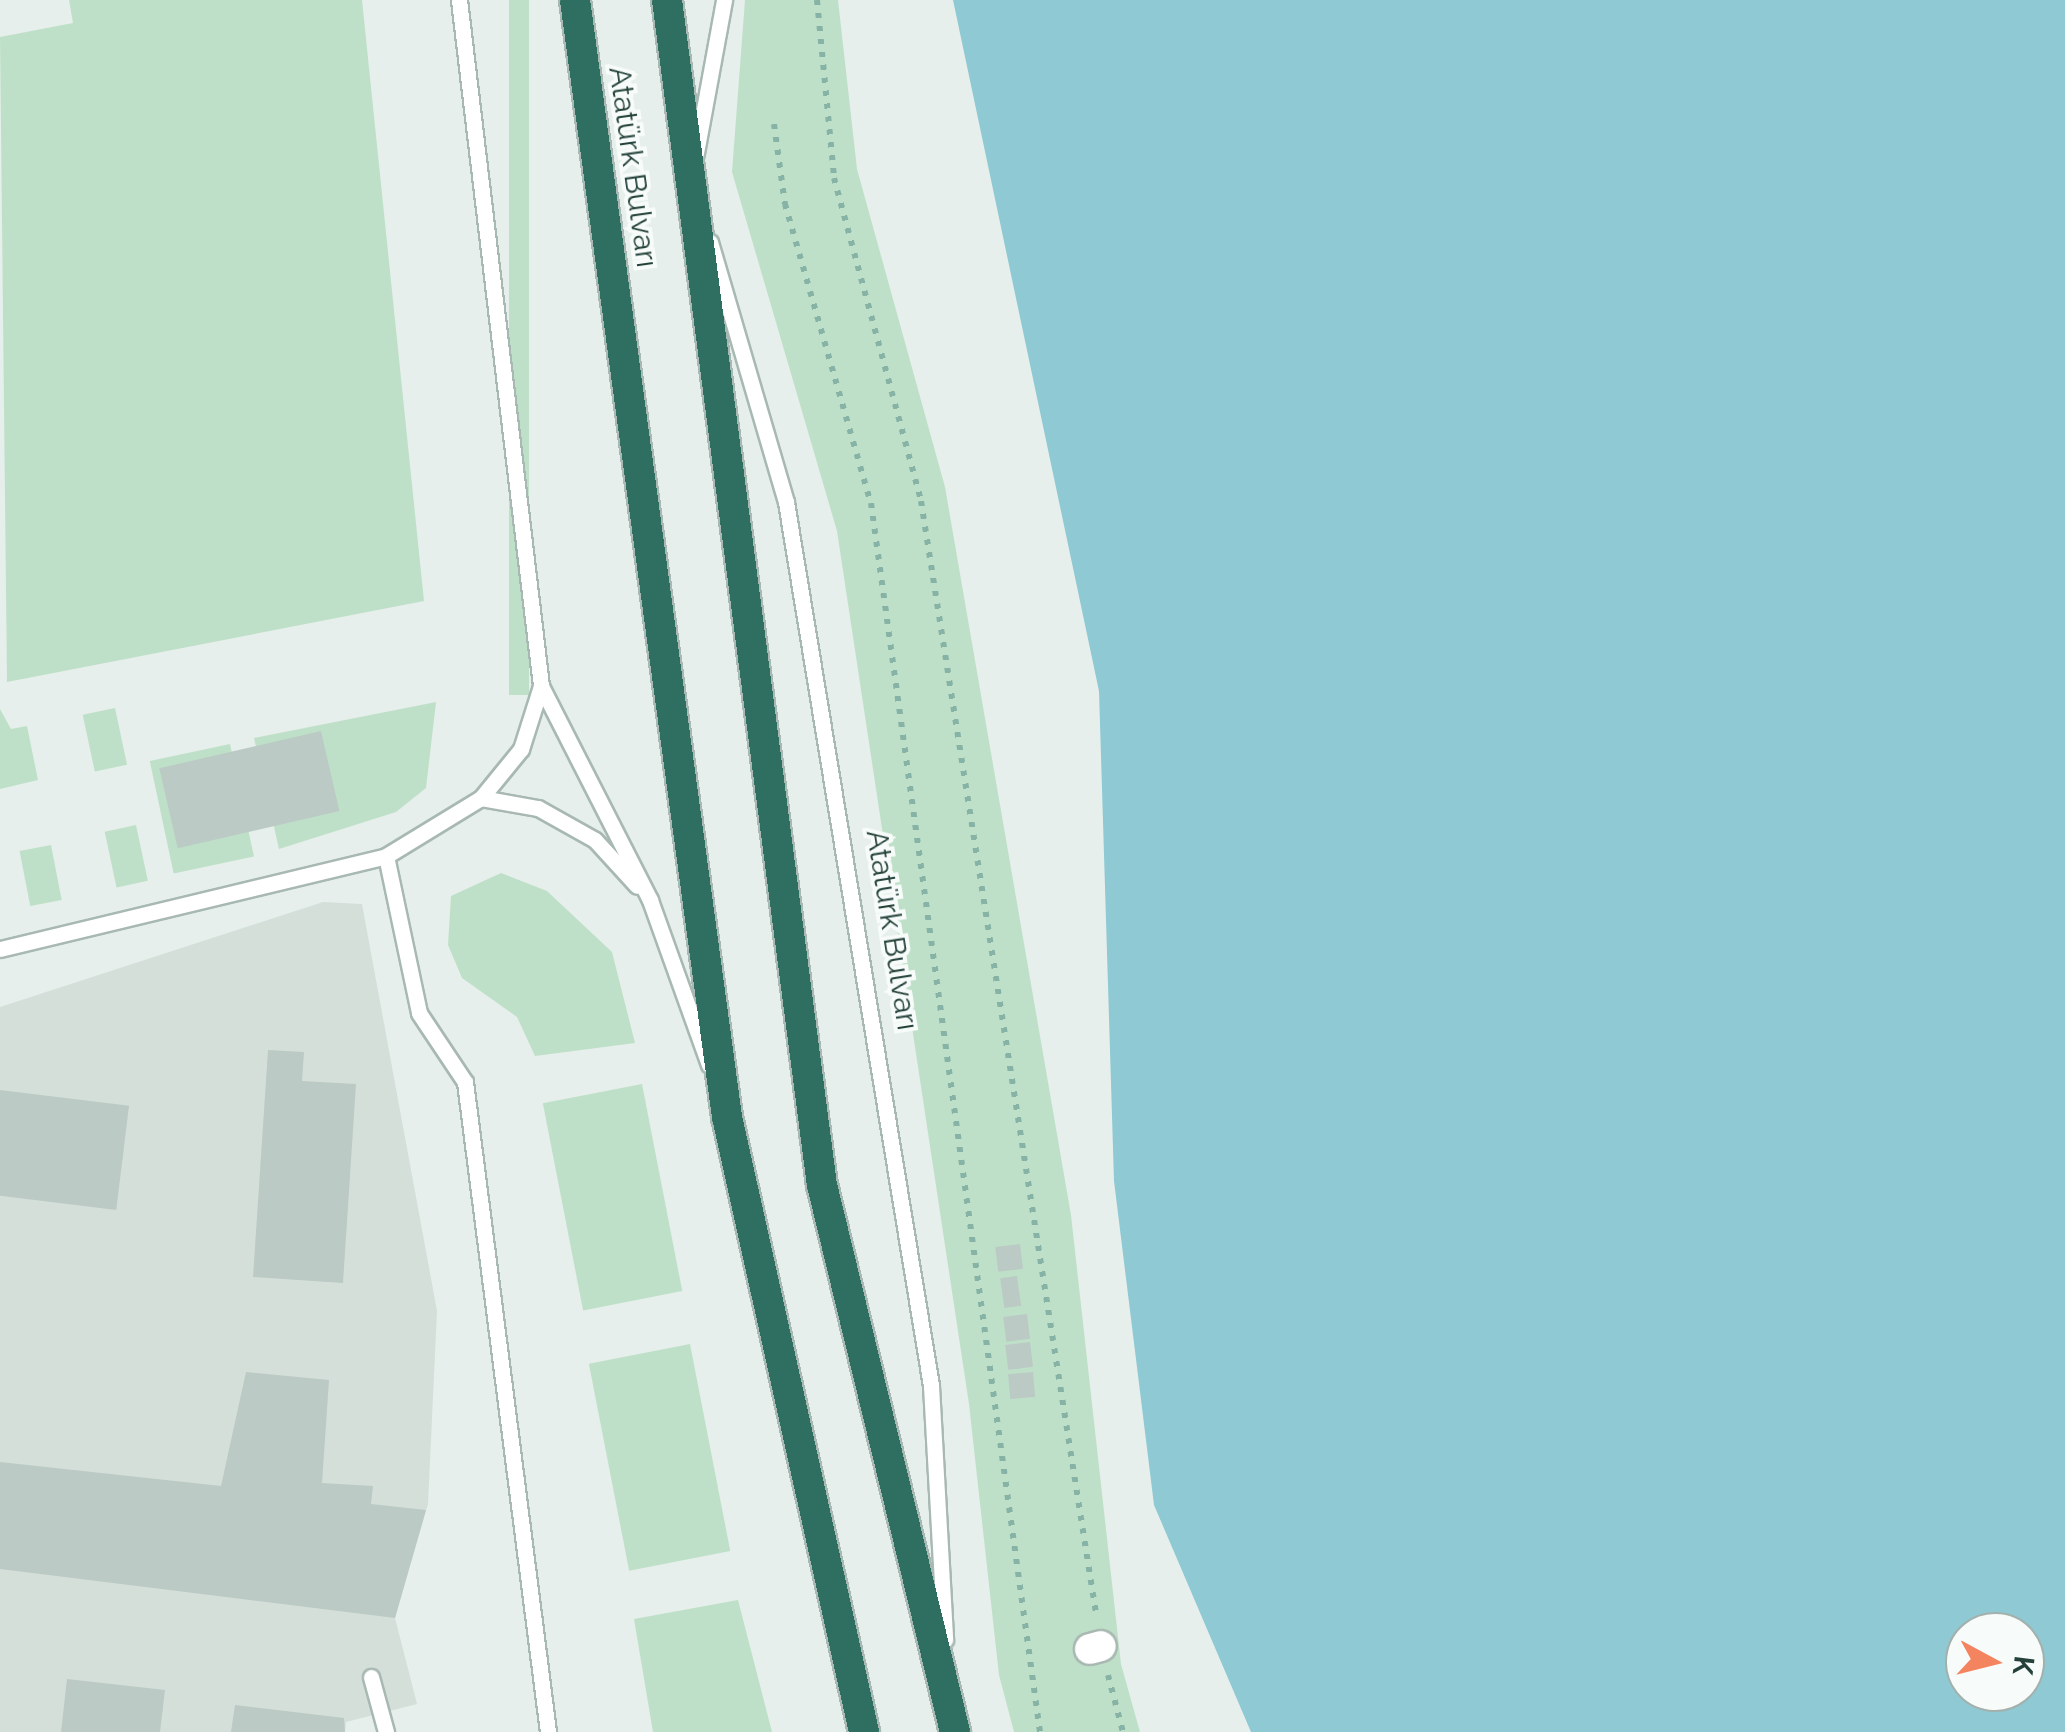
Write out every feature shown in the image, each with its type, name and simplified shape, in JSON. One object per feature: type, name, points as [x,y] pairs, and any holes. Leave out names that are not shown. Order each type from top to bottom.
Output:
[{"type":"highway","name":"Atatürk Bulvarı","points":[[575,0],[727,1117],[864,1732]]},
{"type":"highway","name":"Atatürk Bulvarı","points":[[666,0],[822,1184],[956,1732]]},
{"type":"lane","name":"Atatürk Bulvarı","points":[[459,0],[541,686],[650,900],[727,1117]]},
{"type":"lane","name":"Atatürk Bulvarı","points":[[724,0],[689,184],[738,320],[786,502],[931,1386],[948,1701]]},
{"type":"lane","name":"Atatürk Bulvarı","points":[[541,686],[521,748],[481,798],[538,808],[595,840],[650,900]]},
{"type":"lane","points":[[0,949],[386,856],[481,798]]},
{"type":"lane","points":[[386,856],[419,1013],[465,1082],[548,1732]]},
{"type":"lane","points":[[371,1676],[386,1732]]},
{"type":"path","points":[[816,0],[834,178],[921,502],[1096,1648],[1123,1732]]},
{"type":"path","points":[[774,124],[786,204],[874,523],[1040,1732]]},
{"type":"shaded area","points":[[323,902],[362,904],[437,1311],[428,1504],[395,1618],[417,1704],[346,1722],[345,1732],[0,1732],[0,1007]]},
{"type":"green space","points":[[69,0],[362,0],[424,601],[7,682],[0,37],[73,23]]},
{"type":"green space","points":[[509,0],[529,0],[529,695],[509,695]]},
{"type":"green space","points":[[745,0],[838,0],[857,169],[945,487],[1071,1215],[1121,1664],[1140,1732],[1014,1732],[999,1675],[969,1404],[837,531],[732,172]]},
{"type":"green space","points":[[436,702],[426,788],[396,812],[279,849],[254,738]]},
{"type":"green space","points":[[115,708],[127,765],[95,772],[83,715]]},
{"type":"green space","points":[[0,709],[11,729],[27,726],[38,780],[0,789]]},
{"type":"green space","points":[[230,744],[254,856],[174,874],[150,761]]},
{"type":"green space","points":[[136,825],[148,881],[117,887],[105,832]]},
{"type":"green space","points":[[51,845],[62,900],[30,906],[20,851]]},
{"type":"green space","points":[[501,873],[547,891],[612,952],[635,1043],[535,1056],[517,1017],[462,978],[448,945],[451,896]]},
{"type":"green space","points":[[642,1084],[682,1291],[583,1310],[543,1103]]},
{"type":"green space","points":[[690,1344],[730,1551],[629,1571],[589,1364]]},
{"type":"green space","points":[[738,1600],[772,1732],[653,1732],[634,1619]]},
{"type":"water","points":[[953,0],[2065,0],[2065,1732],[1251,1732],[1154,1505],[1114,1181],[1099,691]]},
{"type":"building","points":[[321,731],[339,811],[178,848],[159,768]]},
{"type":"building","points":[[268,1050],[304,1052],[302,1081],[356,1084],[343,1283],[253,1277]]},
{"type":"building","points":[[0,1090],[129,1106],[116,1210],[0,1196]]},
{"type":"building","points":[[1020,1244],[1023,1269],[998,1272],[995,1247]]},
{"type":"building","points":[[1017,1276],[1021,1306],[1004,1308],[1000,1278]]},
{"type":"building","points":[[1027,1314],[1030,1339],[1006,1342],[1003,1317]]},
{"type":"building","points":[[1030,1342],[1033,1367],[1008,1370],[1005,1345]]},
{"type":"building","points":[[246,1372],[329,1380],[322,1483],[373,1486],[371,1504],[426,1510],[395,1618],[0,1569],[0,1462],[221,1486]]},
{"type":"building","points":[[1033,1372],[1035,1397],[1010,1399],[1008,1374]]},
{"type":"building","points":[[67,1679],[165,1690],[160,1732],[61,1732]]},
{"type":"building","points":[[235,1705],[344,1718],[345,1732],[231,1732]]}]
